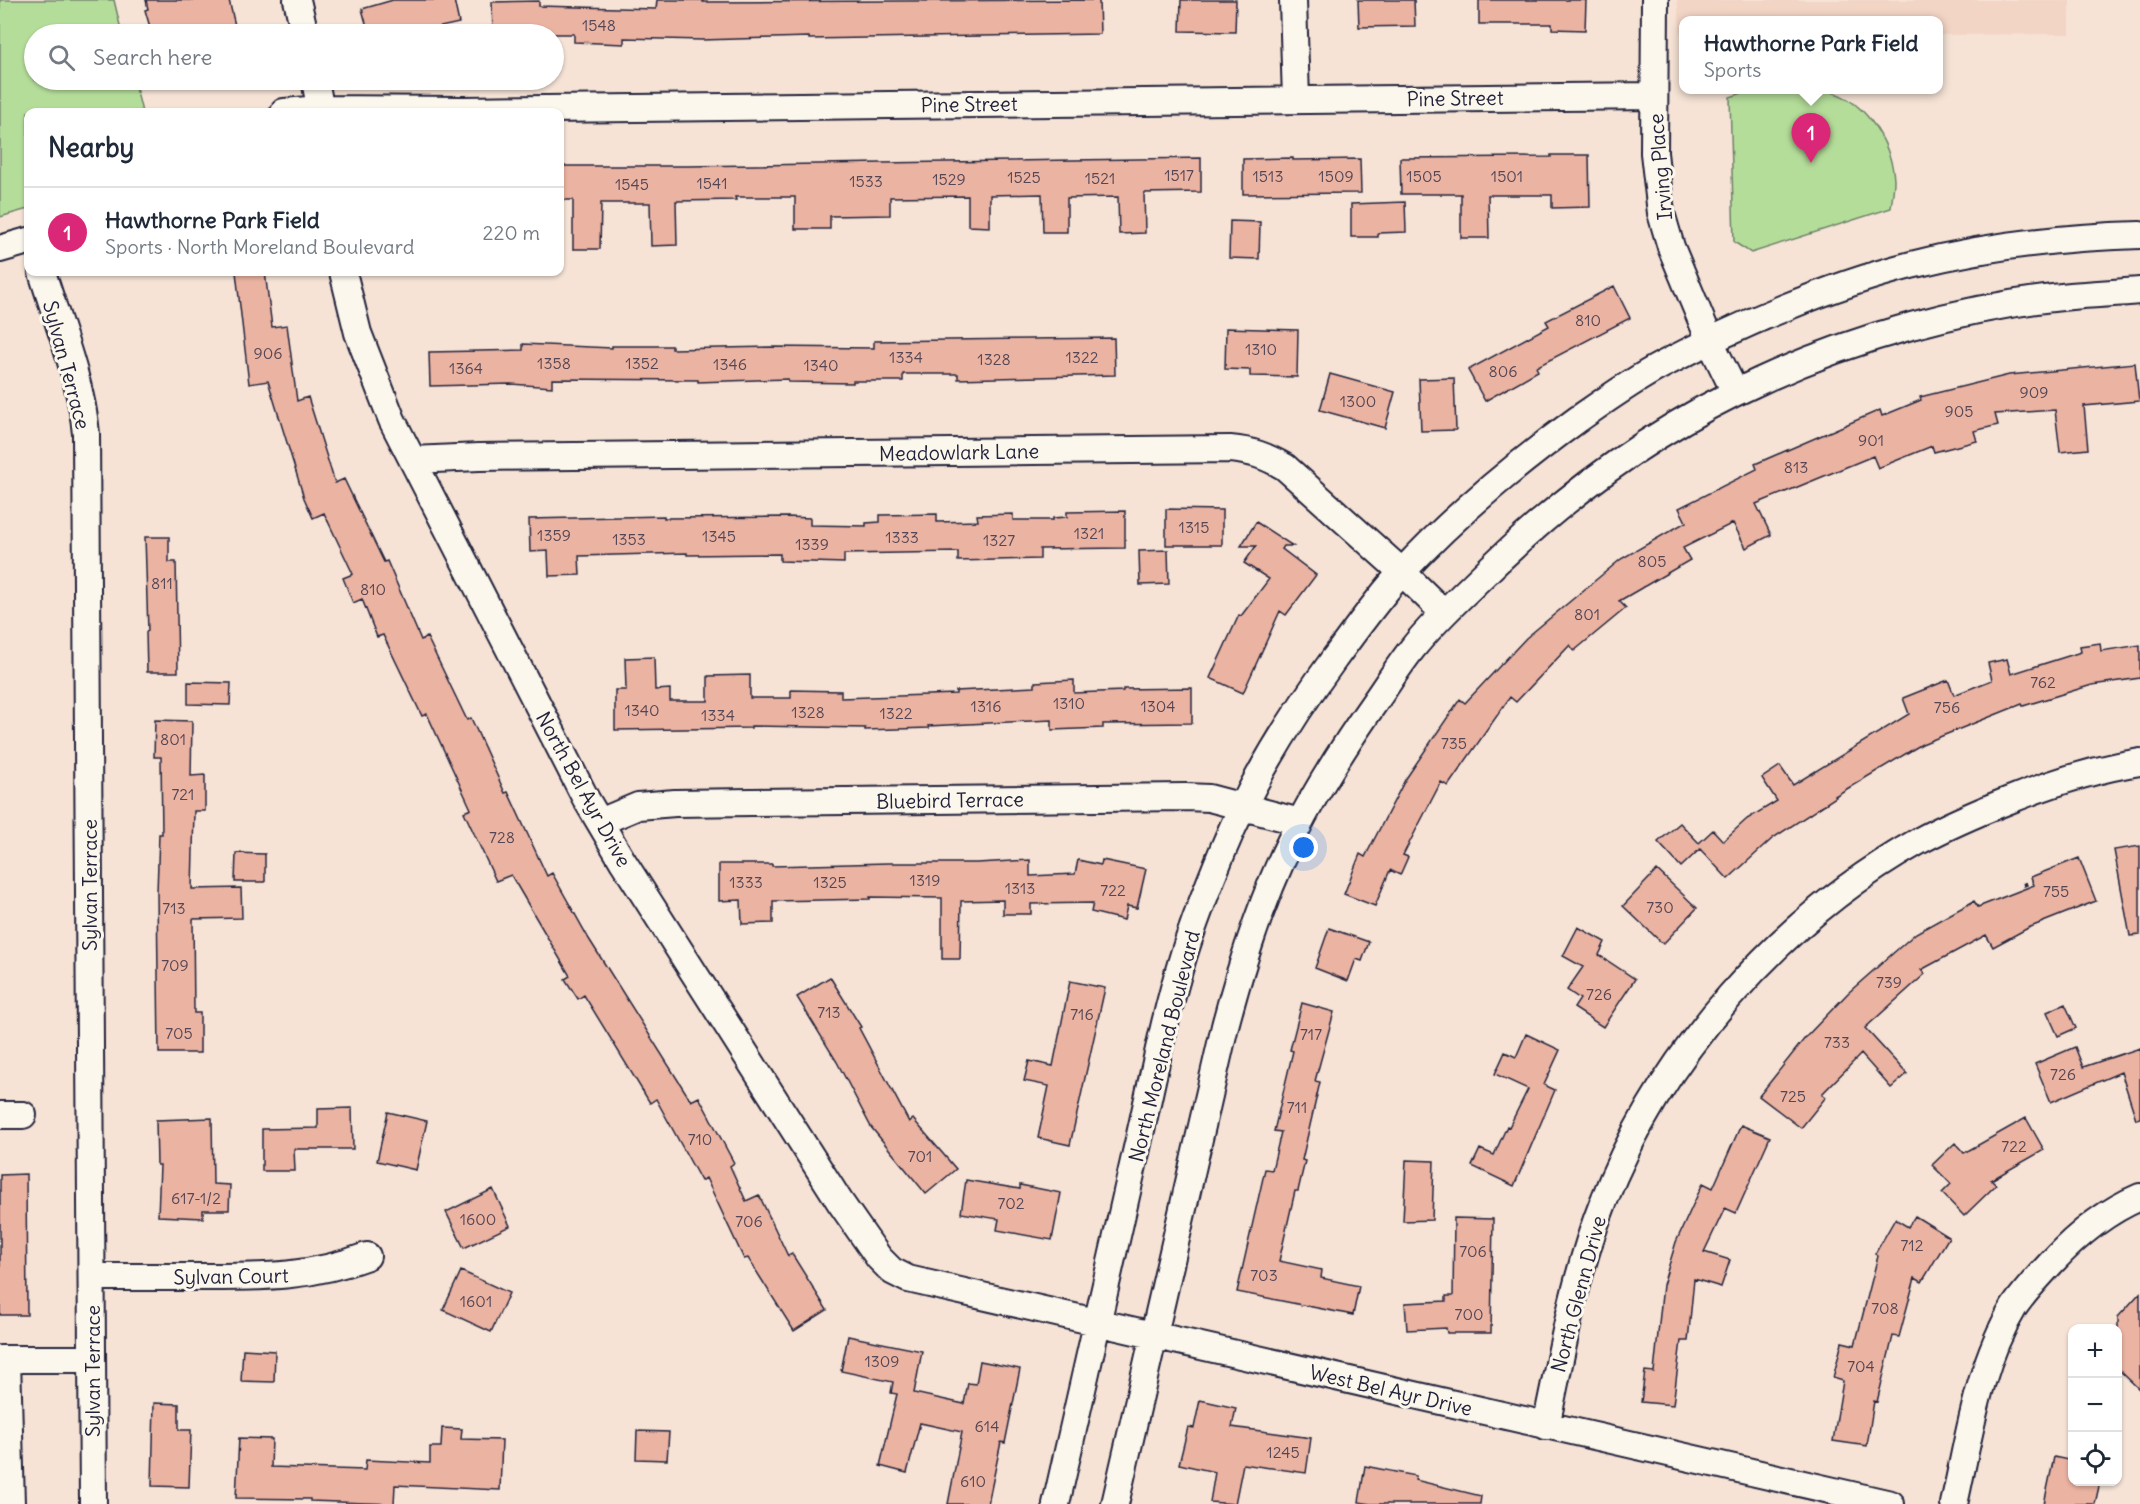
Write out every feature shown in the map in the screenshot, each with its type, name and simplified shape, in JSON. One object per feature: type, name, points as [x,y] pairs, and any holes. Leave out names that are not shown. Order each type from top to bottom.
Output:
[{"type":"street","points":[[297,0],[303,24]]},
{"type":"street","points":[[1293,0],[1296,100]]},
{"type":"street","name":"Irving Place","points":[[1655,0],[1654,153],[1661,213],[1671,247],[1710,341],[1735,392]]},
{"type":"street","points":[[317,90],[320,108]]},
{"type":"street","name":"Pine Street","points":[[564,109],[1654,96]]},
{"type":"street","name":"North Moreland Boulevard","points":[[1056,1504],[1147,1103],[1184,954],[1223,850],[1274,748],[1311,691],[1359,625],[1402,572],[1477,499],[1546,443],[1604,401],[1660,366],[1710,341],[1830,291],[1910,265],[2046,241],[2140,235]]},
{"type":"street","points":[[0,249],[24,242]]},
{"type":"street","name":"Sylvan Terrace","points":[[43,276],[74,375],[85,418],[86,434],[93,1504]]},
{"type":"street","name":"North Bel Ayr Drive","points":[[344,276],[358,333],[392,420],[600,822],[840,1202],[879,1258],[892,1271]]},
{"type":"street","points":[[1115,1504],[1222,1037],[1241,965],[1258,918],[1300,822],[1345,745],[1412,649],[1501,556],[1564,502],[1679,423],[1735,392],[1857,343],[1951,316],[2068,297],[2140,291]]},
{"type":"street","name":"Meadowlark Lane","points":[[413,460],[479,457],[1230,449],[1251,451],[1265,455],[1285,467],[1444,613]]},
{"type":"street","name":"North Glenn Drive","points":[[1546,1426],[1588,1245],[1604,1201],[1640,1125],[1660,1090],[1705,1026],[1751,972],[1822,908],[1919,841],[1975,814],[2033,791],[2070,779],[2140,762]]},
{"type":"street","name":"Bluebird Terrace","points":[[600,822],[638,806],[675,802],[1186,797],[1209,798],[1300,822]]},
{"type":"street","points":[[1954,1504],[1981,1384],[1996,1343],[2014,1308],[2032,1284],[2070,1243],[2089,1227],[2140,1197]]},
{"type":"street","name":"Sylvan Court","points":[[92,1277],[300,1275],[341,1266],[367,1256]]},
{"type":"street","name":"West Bel Ayr Drive","points":[[892,1271],[908,1279],[1891,1504]]},
{"type":"street","points":[[12,1504],[3,1359],[92,1359]]},
{"type":"path","points":[[2023,885],[2032,882]]},
{"type":"shaded area","points":[[1677,0],[2070,0],[2070,34],[1943,35],[1943,16],[1679,18]]},
{"type":"green space","points":[[0,0],[114,0],[120,24],[24,24],[24,90],[136,90],[141,108],[24,108],[24,210],[0,217]]},
{"type":"green space","points":[[1739,94],[1838,94],[1849,100],[1872,122],[1888,150],[1894,180],[1891,208],[1751,253],[1734,242],[1730,97]]},
{"type":"building","points":[[146,0],[229,0],[235,24],[149,24],[145,10],[148,9]]},
{"type":"building","points":[[393,0],[454,0],[459,23],[366,24],[362,9]]},
{"type":"building","points":[[657,0],[703,0],[703,2],[1099,0],[1100,34],[702,40],[624,38],[624,44],[574,42],[574,34],[564,34],[564,24],[493,24],[492,2],[539,1],[539,6],[656,9]]},
{"type":"building","points":[[1181,0],[1236,0],[1235,32],[1180,31]]},
{"type":"building","points":[[1358,0],[1414,0],[1415,26],[1359,27]]},
{"type":"building","points":[[1479,0],[1586,0],[1585,30],[1552,29],[1552,24],[1479,24]]},
{"type":"building","points":[[1551,155],[1589,155],[1590,207],[1552,208],[1552,195],[1488,195],[1489,238],[1461,238],[1461,194],[1401,194],[1400,158],[1551,157]]},
{"type":"building","points":[[1201,158],[1201,192],[1144,193],[1145,233],[1119,234],[1118,197],[1067,198],[1067,232],[1043,232],[1042,194],[990,195],[990,227],[968,226],[968,196],[890,197],[890,215],[830,216],[830,229],[795,229],[795,197],[735,197],[736,200],[676,201],[677,245],[651,246],[650,203],[601,203],[600,249],[573,249],[573,200],[564,200],[564,166]]},
{"type":"building","points":[[1293,158],[1293,160],[1360,159],[1361,193],[1243,194],[1243,159]]},
{"type":"building","points":[[1405,202],[1406,232],[1378,233],[1378,237],[1351,237],[1351,204]]},
{"type":"building","points":[[1230,221],[1260,222],[1259,259],[1229,258]]},
{"type":"building","points":[[236,276],[266,276],[272,327],[287,325],[297,401],[308,397],[335,483],[344,479],[384,562],[387,561],[421,640],[427,637],[467,720],[471,718],[505,793],[508,792],[547,876],[552,873],[589,939],[691,1101],[699,1097],[734,1163],[730,1166],[746,1201],[759,1195],[788,1256],[792,1254],[827,1310],[794,1331],[748,1258],[744,1259],[706,1178],[701,1181],[656,1099],[650,1103],[584,995],[578,999],[565,979],[570,976],[511,875],[496,881],[464,812],[471,809],[427,714],[422,716],[383,635],[377,637],[362,599],[353,603],[343,578],[353,574],[324,513],[313,518],[304,498],[268,381],[249,384]]},
{"type":"building","points":[[1614,286],[1630,318],[1536,367],[1538,371],[1485,401],[1468,370],[1549,326],[1546,321]]},
{"type":"building","points":[[1226,328],[1298,330],[1297,377],[1250,376],[1250,370],[1225,369]]},
{"type":"building","points":[[1114,338],[1115,375],[958,379],[958,374],[903,374],[903,381],[853,381],[853,383],[788,382],[788,379],[698,382],[698,380],[552,379],[552,387],[511,384],[430,386],[429,352],[523,350],[523,344],[612,348],[612,346],[672,346],[672,349],[874,348],[874,341]]},
{"type":"building","points":[[2135,363],[2139,401],[2084,406],[2088,449],[2060,452],[2055,410],[1995,414],[1998,425],[1974,431],[1977,441],[1934,452],[1932,446],[1878,468],[1873,456],[1756,504],[1771,535],[1746,548],[1733,523],[1683,548],[1690,560],[1619,601],[1626,608],[1574,651],[1570,645],[1516,702],[1510,697],[1448,786],[1441,782],[1403,855],[1408,857],[1400,875],[1390,870],[1375,906],[1344,894],[1360,854],[1365,857],[1405,780],[1460,699],[1465,703],[1526,638],[1621,559],[1686,522],[1679,508],[1757,469],[1755,464],[1880,410],[1882,416],[1921,400],[1920,397],[2009,375]]},
{"type":"building","points":[[1330,374],[1395,392],[1385,428],[1320,410]]},
{"type":"building","points":[[1454,378],[1456,430],[1421,431],[1419,379]]},
{"type":"building","points":[[1166,509],[1222,510],[1222,545],[1166,545]]},
{"type":"building","points":[[1125,511],[1125,548],[1040,549],[1040,559],[958,561],[958,552],[844,554],[844,563],[780,561],[780,554],[687,555],[687,553],[579,556],[580,575],[549,576],[548,551],[530,552],[529,519],[664,516],[664,518],[788,517],[810,518],[810,525],[866,526],[866,523],[880,522],[880,515],[937,514],[937,522],[978,521],[977,515],[1013,514],[1013,520],[1053,520],[1053,518],[1067,517],[1067,512]]},
{"type":"building","points":[[1256,522],[1293,546],[1284,546],[1282,549],[1316,575],[1286,615],[1280,611],[1243,693],[1210,678],[1239,615],[1241,616],[1269,579],[1244,563],[1256,546],[1241,546]]},
{"type":"building","points":[[145,537],[169,537],[169,562],[176,562],[178,672],[147,672]]},
{"type":"building","points":[[1168,550],[1169,584],[1140,585],[1139,551]]},
{"type":"building","points":[[2100,643],[2101,651],[2140,645],[2140,678],[2092,685],[2023,706],[2022,704],[1922,744],[1835,796],[1773,838],[1728,879],[1700,849],[1681,867],[1658,842],[1680,823],[1699,843],[1713,830],[1723,841],[1747,819],[1777,801],[1762,778],[1780,766],[1793,785],[1909,714],[1903,698],[1948,680],[1954,695],[1992,680],[1988,663],[2007,659],[2011,674],[2081,652],[2080,646]]},
{"type":"building","points":[[654,657],[655,690],[670,689],[670,701],[708,701],[708,676],[750,675],[750,698],[791,698],[791,690],[841,691],[841,698],[956,694],[956,691],[1035,687],[1035,682],[1074,680],[1074,693],[1123,691],[1123,689],[1192,688],[1192,723],[1103,724],[1103,728],[1052,730],[1052,720],[865,730],[865,728],[751,726],[751,728],[615,730],[615,690],[626,690],[625,658]]},
{"type":"building","points":[[188,682],[231,683],[230,705],[188,704]]},
{"type":"building","points":[[155,720],[192,721],[191,776],[205,775],[205,811],[194,811],[192,889],[241,888],[242,918],[193,919],[194,1013],[200,1013],[200,1053],[159,1053],[157,892],[159,834],[162,834],[161,757],[154,757]]},
{"type":"building","points":[[2140,846],[2140,935],[2130,936],[2114,850]]},
{"type":"building","points":[[236,853],[265,854],[265,882],[235,882]]},
{"type":"building","points":[[2079,858],[2096,901],[2028,928],[1993,947],[1986,935],[1921,970],[1925,974],[1865,1028],[1907,1074],[1891,1088],[1861,1054],[1822,1094],[1826,1097],[1801,1128],[1759,1096],[1805,1038],[1848,993],[1916,933],[1974,901],[1978,907],[2034,885],[2031,877]]},
{"type":"building","points":[[1030,860],[1030,876],[1075,874],[1078,860],[1101,865],[1102,860],[1146,869],[1137,908],[1127,906],[1124,920],[1091,912],[1093,903],[1031,904],[1031,914],[1003,914],[1003,900],[961,901],[960,959],[942,959],[942,898],[870,897],[870,899],[773,901],[773,923],[742,924],[741,900],[719,901],[719,864],[772,864],[772,866]]},
{"type":"building","points":[[1657,870],[1697,908],[1663,944],[1623,906]]},
{"type":"building","points":[[1578,927],[1605,942],[1599,955],[1635,979],[1603,1027],[1574,1008],[1580,999],[1567,990],[1583,967],[1563,956]]},
{"type":"building","points":[[1329,928],[1369,942],[1362,961],[1356,959],[1348,981],[1315,968]]},
{"type":"building","points":[[830,977],[861,1027],[859,1028],[909,1122],[913,1119],[956,1169],[926,1194],[871,1127],[837,1062],[797,997]]},
{"type":"building","points":[[1070,981],[1105,988],[1070,1145],[1038,1138],[1049,1086],[1024,1081],[1029,1061],[1053,1066]]},
{"type":"building","points":[[1302,1003],[1334,1012],[1315,1081],[1320,1082],[1302,1160],[1305,1161],[1298,1191],[1295,1191],[1279,1261],[1322,1270],[1321,1278],[1359,1286],[1353,1315],[1237,1292],[1265,1169],[1272,1170],[1281,1132],[1274,1131]]},
{"type":"building","points":[[2065,1004],[2076,1028],[2058,1036],[2047,1012]]},
{"type":"building","points":[[1526,1034],[1560,1050],[1544,1085],[1555,1090],[1514,1186],[1472,1166],[1480,1149],[1494,1155],[1528,1089],[1495,1074],[1505,1052],[1516,1057]]},
{"type":"building","points":[[2075,1047],[2083,1067],[2140,1048],[2140,1118],[2136,1119],[2121,1072],[2051,1102],[2035,1064]]},
{"type":"building","points":[[352,1108],[353,1149],[294,1149],[295,1171],[262,1171],[262,1129],[318,1128],[318,1109]]},
{"type":"building","points":[[388,1112],[427,1121],[416,1170],[377,1161]]},
{"type":"building","points":[[212,1118],[213,1184],[230,1185],[229,1210],[203,1210],[203,1218],[158,1216],[160,1165],[157,1165],[156,1120]]},
{"type":"building","points":[[2026,1118],[2044,1150],[1991,1180],[1996,1185],[1964,1216],[1942,1193],[1951,1184],[1932,1165],[1955,1143],[1964,1153]]},
{"type":"building","points":[[1741,1125],[1770,1137],[1736,1213],[1725,1208],[1704,1252],[1730,1260],[1721,1287],[1694,1279],[1688,1341],[1681,1341],[1673,1405],[1641,1402],[1645,1371],[1654,1372],[1663,1285],[1676,1242],[1703,1183],[1713,1188]]},
{"type":"building","points":[[1406,1160],[1434,1161],[1432,1220],[1403,1221]]},
{"type":"building","points":[[26,1174],[27,1315],[0,1315],[0,1175]]},
{"type":"building","points":[[966,1180],[1020,1189],[1020,1185],[1061,1193],[1052,1240],[997,1230],[999,1219],[961,1213]]},
{"type":"building","points":[[493,1189],[510,1226],[464,1248],[446,1212]]},
{"type":"building","points":[[1915,1216],[1949,1237],[1922,1282],[1915,1278],[1899,1337],[1893,1336],[1877,1402],[1874,1401],[1867,1446],[1833,1441],[1843,1381],[1833,1378],[1842,1342],[1855,1345],[1878,1256],[1875,1254],[1895,1219],[1908,1227]]},
{"type":"building","points":[[1454,1218],[1493,1219],[1491,1333],[1447,1333],[1446,1328],[1407,1330],[1405,1303],[1446,1301],[1446,1296],[1453,1296]]},
{"type":"building","points":[[461,1271],[509,1293],[491,1332],[443,1310]]},
{"type":"building","points":[[2140,1293],[2140,1390],[2122,1373],[2122,1324],[2118,1324],[2118,1317]]},
{"type":"building","points":[[848,1336],[922,1351],[914,1393],[964,1404],[968,1383],[976,1384],[980,1361],[1020,1369],[1005,1443],[1001,1442],[988,1504],[948,1504],[962,1432],[920,1423],[907,1473],[880,1466],[897,1394],[891,1393],[893,1382],[841,1371]]},
{"type":"building","points":[[243,1349],[275,1351],[274,1382],[241,1381]]},
{"type":"building","points":[[1200,1400],[1236,1408],[1232,1427],[1311,1438],[1306,1473],[1243,1464],[1235,1504],[1210,1502],[1215,1472],[1179,1464],[1188,1427],[1194,1428]]},
{"type":"building","points":[[154,1403],[179,1404],[179,1430],[191,1430],[189,1487],[152,1486]]},
{"type":"building","points":[[442,1428],[462,1429],[461,1439],[502,1440],[500,1490],[395,1485],[394,1504],[310,1501],[310,1499],[236,1498],[239,1438],[272,1439],[271,1467],[365,1470],[366,1460],[430,1463],[430,1447],[441,1447]]},
{"type":"building","points":[[637,1431],[669,1432],[667,1460],[636,1459]]},
{"type":"building","points":[[2054,1457],[2068,1460],[2068,1486],[2099,1486],[2095,1504],[2044,1504]]},
{"type":"building","points":[[1365,1466],[1416,1476],[1415,1480],[1481,1496],[1480,1504],[1371,1504],[1359,1502]]},
{"type":"place","name":"Hawthorne Park Field","points":[[1811,163]]}]
